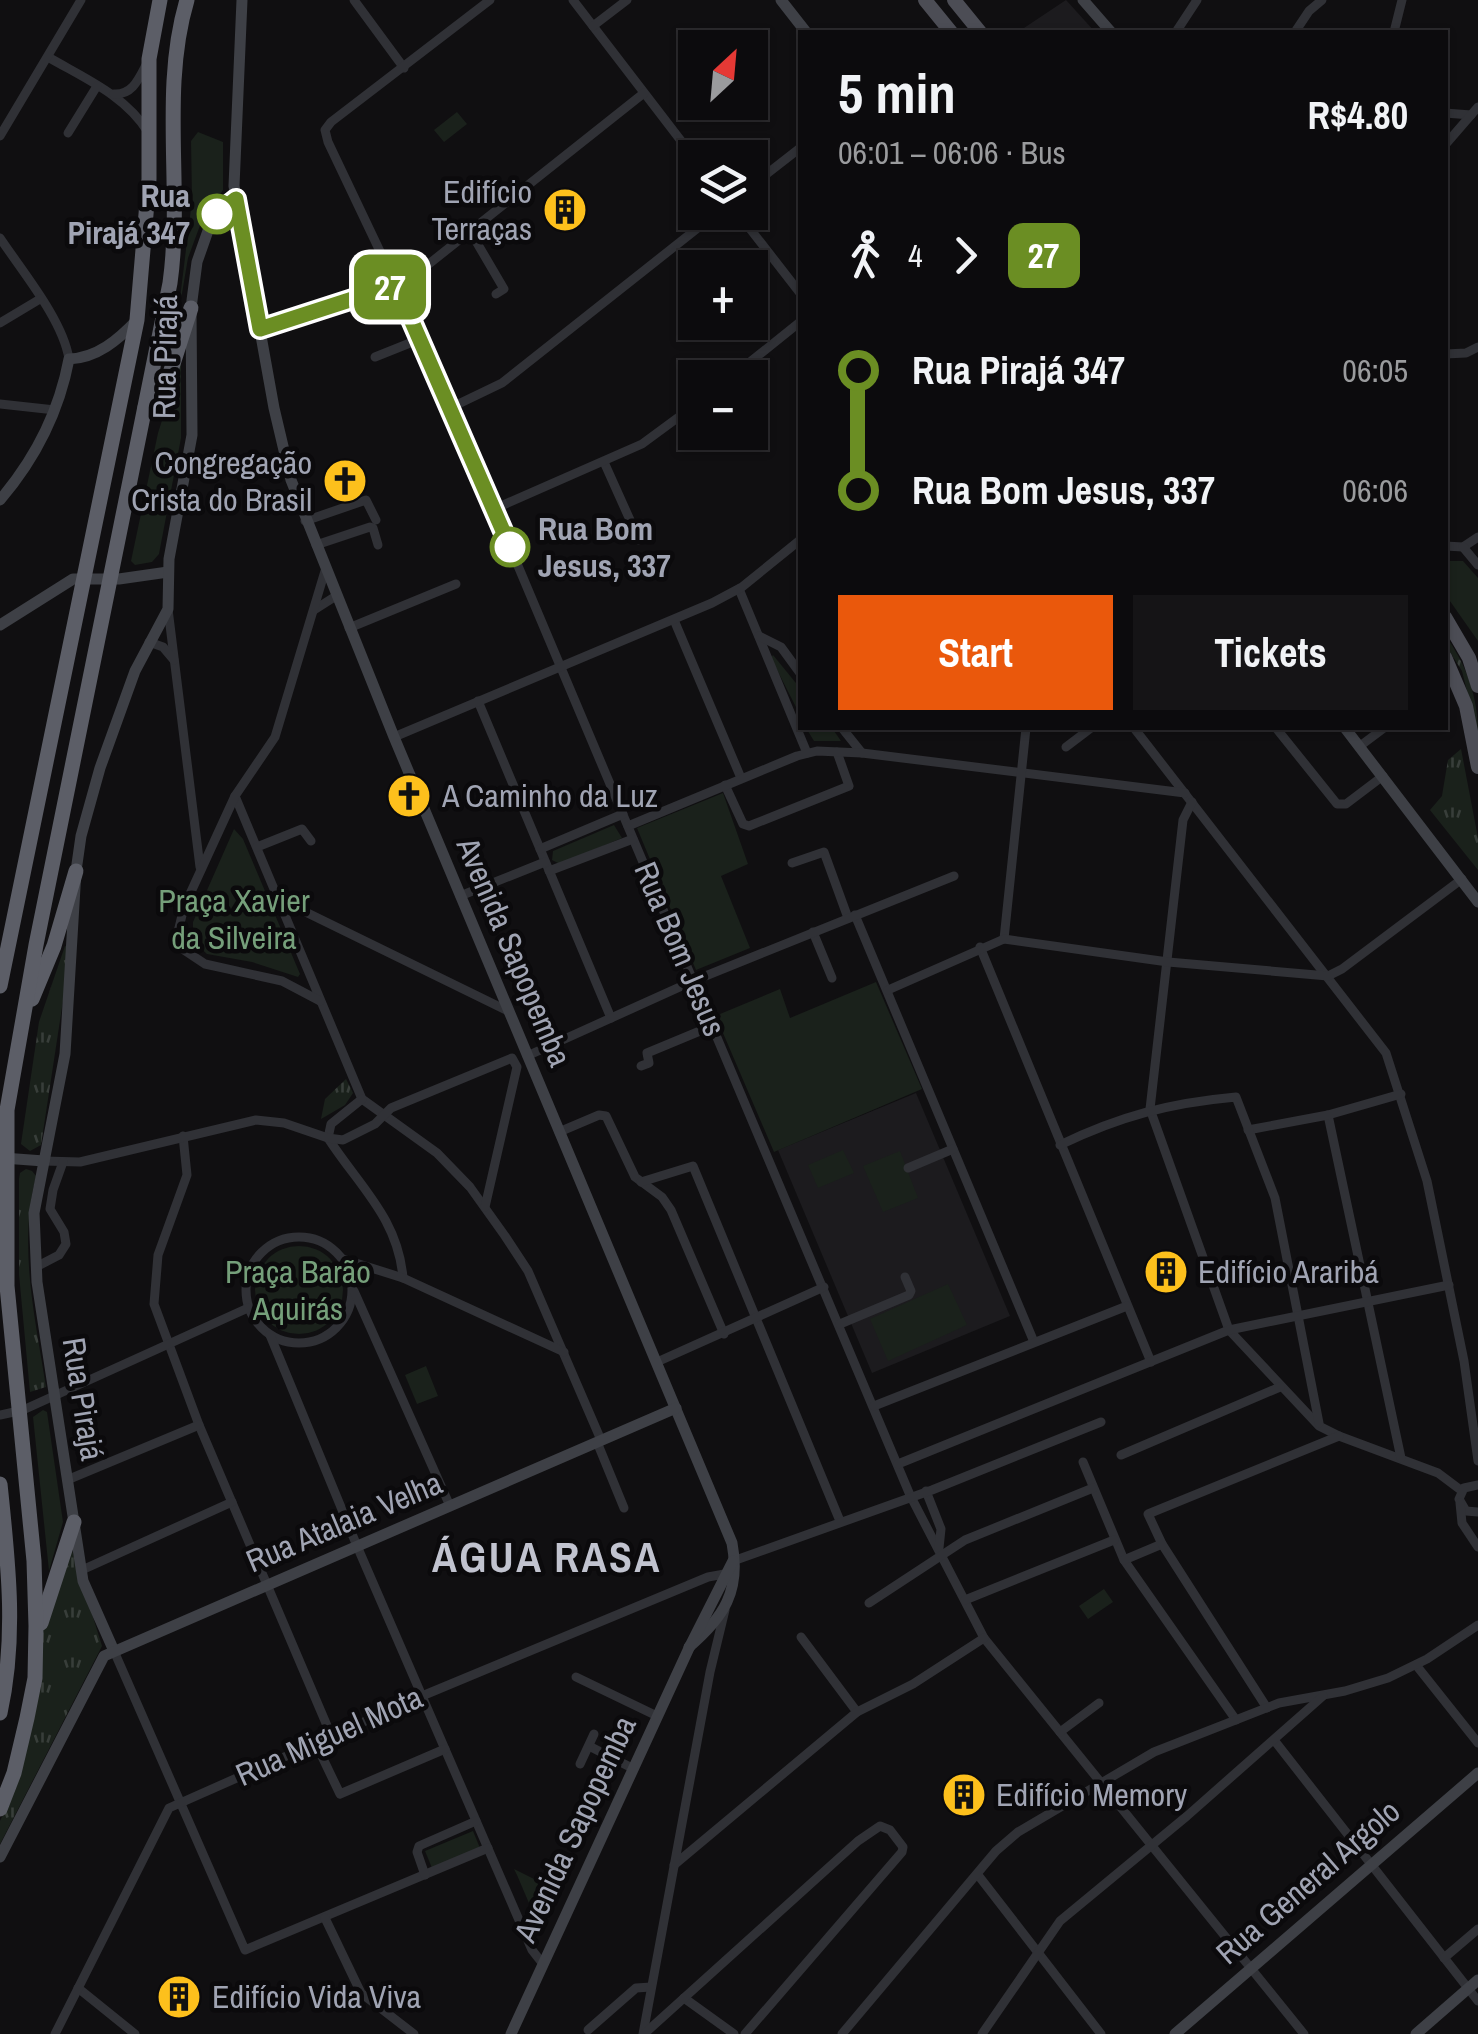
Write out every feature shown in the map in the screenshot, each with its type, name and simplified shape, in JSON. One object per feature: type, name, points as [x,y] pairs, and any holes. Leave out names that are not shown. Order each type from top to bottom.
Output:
[{"type":"highway","points":[[0,986],[136,320],[149,179],[149,59],[160,0]]},
{"type":"highway","points":[[0,1808],[14,1773],[27,1718],[35,1678],[36,1636],[34,1561],[7,1286],[2,1158],[21,1025],[174,256],[176,81],[187,0]]},
{"type":"highway","points":[[146,408],[164,392],[192,308]]},
{"type":"highway","points":[[21,1025],[54,946],[76,871]]},
{"type":"highway","points":[[0,1484],[11,1646],[0,1713]]},
{"type":"highway","points":[[36,1636],[74,1522]]},
{"type":"main road","points":[[925,0],[949,30]]},
{"type":"main road","points":[[954,0],[978,30]]},
{"type":"main road","points":[[1448,622],[1469,658],[1478,686]]},
{"type":"main road","points":[[1450,677],[1466,706],[1478,767]]},
{"type":"street","points":[[0,136],[82,0]]},
{"type":"street","name":"Avenida Sapopemba","points":[[242,0],[234,139],[236,199],[285,455],[305,521],[732,1543],[725,1610],[689,1646]]},
{"type":"street","points":[[354,0],[404,68],[490,0]]},
{"type":"street","points":[[573,0],[680,140]]},
{"type":"street","points":[[593,26],[627,0]]},
{"type":"street","points":[[781,0],[804,30]]},
{"type":"street","points":[[1083,0],[1109,30]]},
{"type":"street","points":[[1177,30],[1197,0]]},
{"type":"street","points":[[1296,30],[1322,0]]},
{"type":"street","points":[[1394,30],[1402,0]]},
{"type":"street","points":[[48,57],[111,94],[136,114],[149,134]]},
{"type":"street","points":[[111,94],[124,94],[133,88],[149,59]]},
{"type":"street","name":"Rua Bom Jesus","points":[[404,68],[336,118],[326,130],[494,508],[910,1496],[984,1638],[1304,2034]]},
{"type":"street","points":[[68,134],[97,86]]},
{"type":"street","points":[[260,329],[416,276],[644,93]]},
{"type":"street","points":[[1448,114],[1474,111]]},
{"type":"street","points":[[1448,142],[1474,111]]},
{"type":"street","points":[[768,173],[798,150]]},
{"type":"street","name":"Rua Pirajá","points":[[236,199],[217,214],[197,262],[192,308],[192,434],[168,572],[168,608],[135,670],[100,768],[76,871],[65,1054],[34,1213],[36,1267],[54,1394],[83,1581],[244,1949],[248,1951],[488,1848]]},
{"type":"street","points":[[450,408],[502,383],[695,230]]},
{"type":"street","points":[[751,230],[798,290]]},
{"type":"street","points":[[470,231],[504,289],[496,294]]},
{"type":"street","points":[[0,238],[40,299],[66,347],[68,359],[55,410],[28,463],[0,500]]},
{"type":"street","points":[[0,323],[40,299]]},
{"type":"street","points":[[68,359],[99,351],[121,338],[136,320]]},
{"type":"street","points":[[752,360],[798,324]]},
{"type":"street","points":[[375,357],[420,338]]},
{"type":"street","points":[[1448,354],[1466,353],[1478,347]]},
{"type":"street","points":[[0,404],[55,410]]},
{"type":"street","points":[[494,508],[604,462],[650,439],[678,418]]},
{"type":"street","points":[[604,462],[638,540]]},
{"type":"street","points":[[305,521],[366,500],[376,520]]},
{"type":"street","points":[[316,545],[372,527],[378,546]]},
{"type":"street","points":[[1448,546],[1463,547],[1478,537]]},
{"type":"street","points":[[394,737],[739,589],[798,542]]},
{"type":"street","points":[[1463,547],[1478,565]]},
{"type":"street","points":[[323,1002],[282,981],[205,964],[181,948],[178,923],[235,796],[275,738],[326,570]]},
{"type":"street","points":[[0,625],[70,580],[168,572]]},
{"type":"street","points":[[350,628],[456,584]]},
{"type":"street","points":[[739,589],[807,752]]},
{"type":"street","points":[[314,610],[336,596]]},
{"type":"street","points":[[168,608],[201,869]]},
{"type":"street","points":[[674,620],[741,778]]},
{"type":"street","points":[[758,636],[781,647],[798,670]]},
{"type":"street","points":[[149,642],[166,650],[175,662]]},
{"type":"street","points":[[790,660],[798,653]]},
{"type":"street","points":[[478,701],[610,1018]]},
{"type":"street","points":[[844,730],[862,753]]},
{"type":"street","points":[[1004,939],[1026,730]]},
{"type":"street","points":[[1066,747],[1088,730]]},
{"type":"street","points":[[1136,730],[1386,1053],[1427,1181],[1449,1285],[1478,1461]]},
{"type":"street","points":[[1278,730],[1337,804],[1346,804],[1383,776]]},
{"type":"street","points":[[1348,730],[1469,885],[1478,902]]},
{"type":"street","points":[[1360,746],[1381,730]]},
{"type":"street","points":[[628,826],[807,752],[862,753],[1185,792]]},
{"type":"street","points":[[725,785],[743,824],[750,826],[849,786],[838,752]]},
{"type":"street","points":[[235,796],[362,1099],[437,1153],[470,1187],[528,1271],[624,1508]]},
{"type":"street","points":[[1192,802],[1183,820],[1150,1109],[1229,1330],[1319,1426],[1438,1473],[1462,1491]]},
{"type":"street","points":[[540,849],[623,814]]},
{"type":"street","points":[[257,847],[302,830],[311,841]]},
{"type":"street","points":[[460,896],[634,839]]},
{"type":"street","points":[[792,862],[824,852],[888,990],[1034,1342]]},
{"type":"street","points":[[527,1056],[693,981],[954,876]]},
{"type":"street","points":[[888,990],[1004,939],[1168,962],[1328,976],[1469,885]]},
{"type":"street","points":[[280,900],[508,1011]]},
{"type":"street","points":[[813,932],[832,978]]},
{"type":"street","points":[[980,947],[1151,1362]]},
{"type":"street","points":[[641,1066],[649,1063],[647,1054],[712,1026]]},
{"type":"street","points":[[2,1158],[80,1162],[256,1120],[298,1126],[343,1140],[412,1098],[514,1059],[517,1064],[485,1207]]},
{"type":"street","points":[[514,1076],[536,1078]]},
{"type":"street","points":[[1248,1130],[1328,1115],[1401,1094]]},
{"type":"street","points":[[1060,1145],[1104,1124],[1150,1109],[1235,1097],[1276,1198],[1319,1426]]},
{"type":"street","points":[[362,1099],[331,1124],[328,1138],[390,1224],[403,1278]]},
{"type":"street","points":[[559,1132],[599,1115],[606,1116],[640,1182],[667,1202],[724,1334]]},
{"type":"street","points":[[1328,1115],[1401,1458]]},
{"type":"street","points":[[183,1136],[187,1175],[184,1192],[162,1239],[153,1289],[156,1314],[331,1735]]},
{"type":"street","points":[[908,1168],[953,1149]]},
{"type":"street","points":[[36,1267],[59,1254],[66,1244],[64,1232],[50,1209],[64,1162]]},
{"type":"street","points":[[640,1182],[693,1166],[840,1521]]},
{"type":"street","points":[[352,1288],[343,1320],[332,1332],[318,1340],[285,1342],[257,1323],[248,1308],[245,1291],[247,1274],[267,1246],[282,1238],[316,1239],[343,1259],[403,1278],[564,1352]]},
{"type":"street","points":[[343,1259],[352,1288],[450,1506]]},
{"type":"street","points":[[840,1324],[909,1296],[905,1277]]},
{"type":"street","points":[[898,1464],[1229,1330],[1449,1285]]},
{"type":"street","points":[[657,1362],[824,1287]]},
{"type":"street","points":[[874,1406],[1128,1306]]},
{"type":"street","points":[[0,1415],[18,1411],[248,1308]]},
{"type":"street","points":[[270,1335],[476,1821],[532,1950],[543,1964]]},
{"type":"street","points":[[1120,1456],[1280,1387]]},
{"type":"street","name":"Rua Atalaia Velha","points":[[114,1652],[676,1408]]},
{"type":"street","name":"Rua Miguel Mota","points":[[55,2034],[167,1810],[180,1802],[754,1556],[1102,1422]]},
{"type":"street","points":[[68,1480],[200,1424]]},
{"type":"street","points":[[1267,1708],[1162,1544],[1148,1514],[1339,1436]]},
{"type":"street","points":[[1083,1462],[1124,1560],[1236,1720]]},
{"type":"street","points":[[1478,1485],[1470,1484],[1462,1491],[1460,1503],[1462,1524],[1478,1547]]},
{"type":"street","points":[[869,1603],[940,1551],[1093,1488]]},
{"type":"street","name":"Rua Bom Jesus","points":[[926,1491],[941,1528],[940,1551]]},
{"type":"street","points":[[82,1570],[232,1502]]},
{"type":"street","points":[[1460,1503],[1474,1512],[1470,1534]]},
{"type":"street","points":[[964,1600],[1114,1540]]},
{"type":"street","points":[[1124,1560],[1162,1544]]},
{"type":"street","name":"Avenida Sapopemba","points":[[510,2034],[689,1646],[730,1569]]},
{"type":"street","points":[[714,1659],[711,1628],[715,1592]]},
{"type":"street","points":[[643,2034],[725,1610]]},
{"type":"street","points":[[842,2034],[1008,1839],[1154,1752],[1267,1708],[1365,1686],[1416,1665],[1478,1626]]},
{"type":"street","points":[[801,1637],[856,1712]]},
{"type":"street","points":[[674,1865],[856,1712],[914,1684],[984,1638]]},
{"type":"street","points":[[0,1665],[11,1646]]},
{"type":"street","points":[[0,1857],[102,1658],[114,1652]]},
{"type":"street","points":[[1416,1665],[1478,1743]]},
{"type":"street","points":[[576,1677],[657,1716]]},
{"type":"street","points":[[982,2034],[1070,1912],[1325,1694]]},
{"type":"street","points":[[1060,1732],[1099,1703]]},
{"type":"street","points":[[580,1764],[594,1734]]},
{"type":"street","points":[[1274,1740],[1444,1958],[1473,1984],[1478,2001]]},
{"type":"street","points":[[315,1742],[340,1794],[445,1749]]},
{"type":"street","points":[[589,1746],[634,1769]]},
{"type":"street","name":"Rua General Argolo","points":[[1175,2034],[1478,1773]]},
{"type":"street","points":[[425,1874],[417,1852],[419,1846],[476,1821]]},
{"type":"street","points":[[643,2034],[875,1828],[885,1826],[904,1847],[899,1857],[745,2034]]},
{"type":"street","points":[[978,1875],[1102,2034]]},
{"type":"street","points":[[325,1918],[361,1993],[414,2034]]},
{"type":"street","points":[[1444,1958],[1478,1929]]},
{"type":"street","points":[[1419,2033],[1473,1984]]},
{"type":"street","points":[[588,2030],[636,1988],[651,1987]]},
{"type":"street","points":[[78,1988],[136,2034]]},
{"type":"street","points":[[684,1998],[734,2034]]},
{"type":"shaded area","points":[[1066,0],[1093,30],[1021,30]]},
{"type":"shaded area","points":[[916,1093],[1010,1316],[872,1373],[778,1150]]},
{"type":"green space","points":[[457,112],[467,124],[444,142],[434,130]]},
{"type":"green space","points":[[198,132],[223,142],[223,190],[202,220],[188,258],[177,323],[192,200],[191,141]]},
{"type":"green space","points":[[181,361],[181,438],[159,554],[152,562],[135,565],[131,561],[158,433]]},
{"type":"green space","points":[[1448,561],[1463,561],[1478,578],[1478,641],[1448,598]]},
{"type":"green space","points":[[1448,640],[1470,682],[1478,735],[1462,671],[1448,649]]},
{"type":"green space","points":[[773,655],[798,686],[798,711],[771,658]]},
{"type":"green space","points":[[807,730],[833,730],[841,741],[814,741]]},
{"type":"green space","points":[[1461,749],[1478,838],[1478,870],[1430,810],[1442,796],[1448,760]]},
{"type":"green space","points":[[723,793],[748,864],[721,876],[750,948],[696,970],[637,828]]},
{"type":"green space","points":[[614,825],[622,838],[560,864],[552,860],[553,851]]},
{"type":"green space","name":"Praça Xavier da Silveira","points":[[234,829],[243,839],[298,977],[252,962],[207,954],[193,941],[193,922]]},
{"type":"green space","points":[[65,946],[71,948],[41,1145],[30,1151],[21,1144],[39,1022]]},
{"type":"green space","points":[[876,982],[922,1089],[774,1152],[717,1019],[720,1014],[780,989],[790,1018]]},
{"type":"green space","points":[[346,1079],[353,1093],[345,1105],[321,1119],[325,1099]]},
{"type":"green space","points":[[843,1150],[854,1173],[818,1188],[808,1165]]},
{"type":"green space","points":[[900,1151],[918,1198],[883,1212],[863,1166]]},
{"type":"green space","points":[[26,1169],[36,1176],[28,1256],[46,1387],[30,1392],[19,1274],[19,1179]]},
{"type":"green space","name":"Praça Barão Aquirás","points":[[299,1246],[316,1249],[330,1259],[340,1273],[340,1307],[330,1321],[316,1331],[299,1334],[282,1331],[268,1321],[258,1307],[255,1290],[258,1273],[268,1259],[282,1249]]},
{"type":"green space","points":[[948,1284],[967,1325],[888,1361],[870,1319]]},
{"type":"green space","points":[[426,1366],[438,1396],[417,1404],[405,1375]]},
{"type":"green space","points":[[43,1410],[47,1412],[63,1522],[49,1571],[33,1417]]},
{"type":"green space","points":[[72,1550],[102,1646],[0,1844],[0,1821],[10,1800],[42,1630]]},
{"type":"green space","points":[[1104,1589],[1113,1602],[1088,1619],[1079,1606]]},
{"type":"green space","points":[[473,1831],[480,1848],[432,1868],[425,1851]]},
{"type":"green space","points":[[514,1869],[558,1891],[540,1929],[517,1875]]},
{"type":"bus line","name":"27","points":[[217,214],[236,199],[260,329],[396,285],[510,547]]},
{"type":"place","name":"Edifício Terraças","points":[[565,210]]},
{"type":"place","name":"Rua Pirajá 347","points":[[217,214]]},
{"type":"place","name":"Congregação Crista do Brasil","points":[[345,481]]},
{"type":"place","name":"Rua Bom Jesus, 337","points":[[510,547]]},
{"type":"place","name":"A Caminho da Luz","points":[[409,796]]},
{"type":"place","name":"Edifício Araribá","points":[[1166,1272]]},
{"type":"place","name":"Edifício Memory","points":[[964,1795]]},
{"type":"place","name":"Edifício Vida Viva","points":[[179,1997]]},
{"type":"district","name":"ÁGUA RASA","points":[[547,1557]]}]
